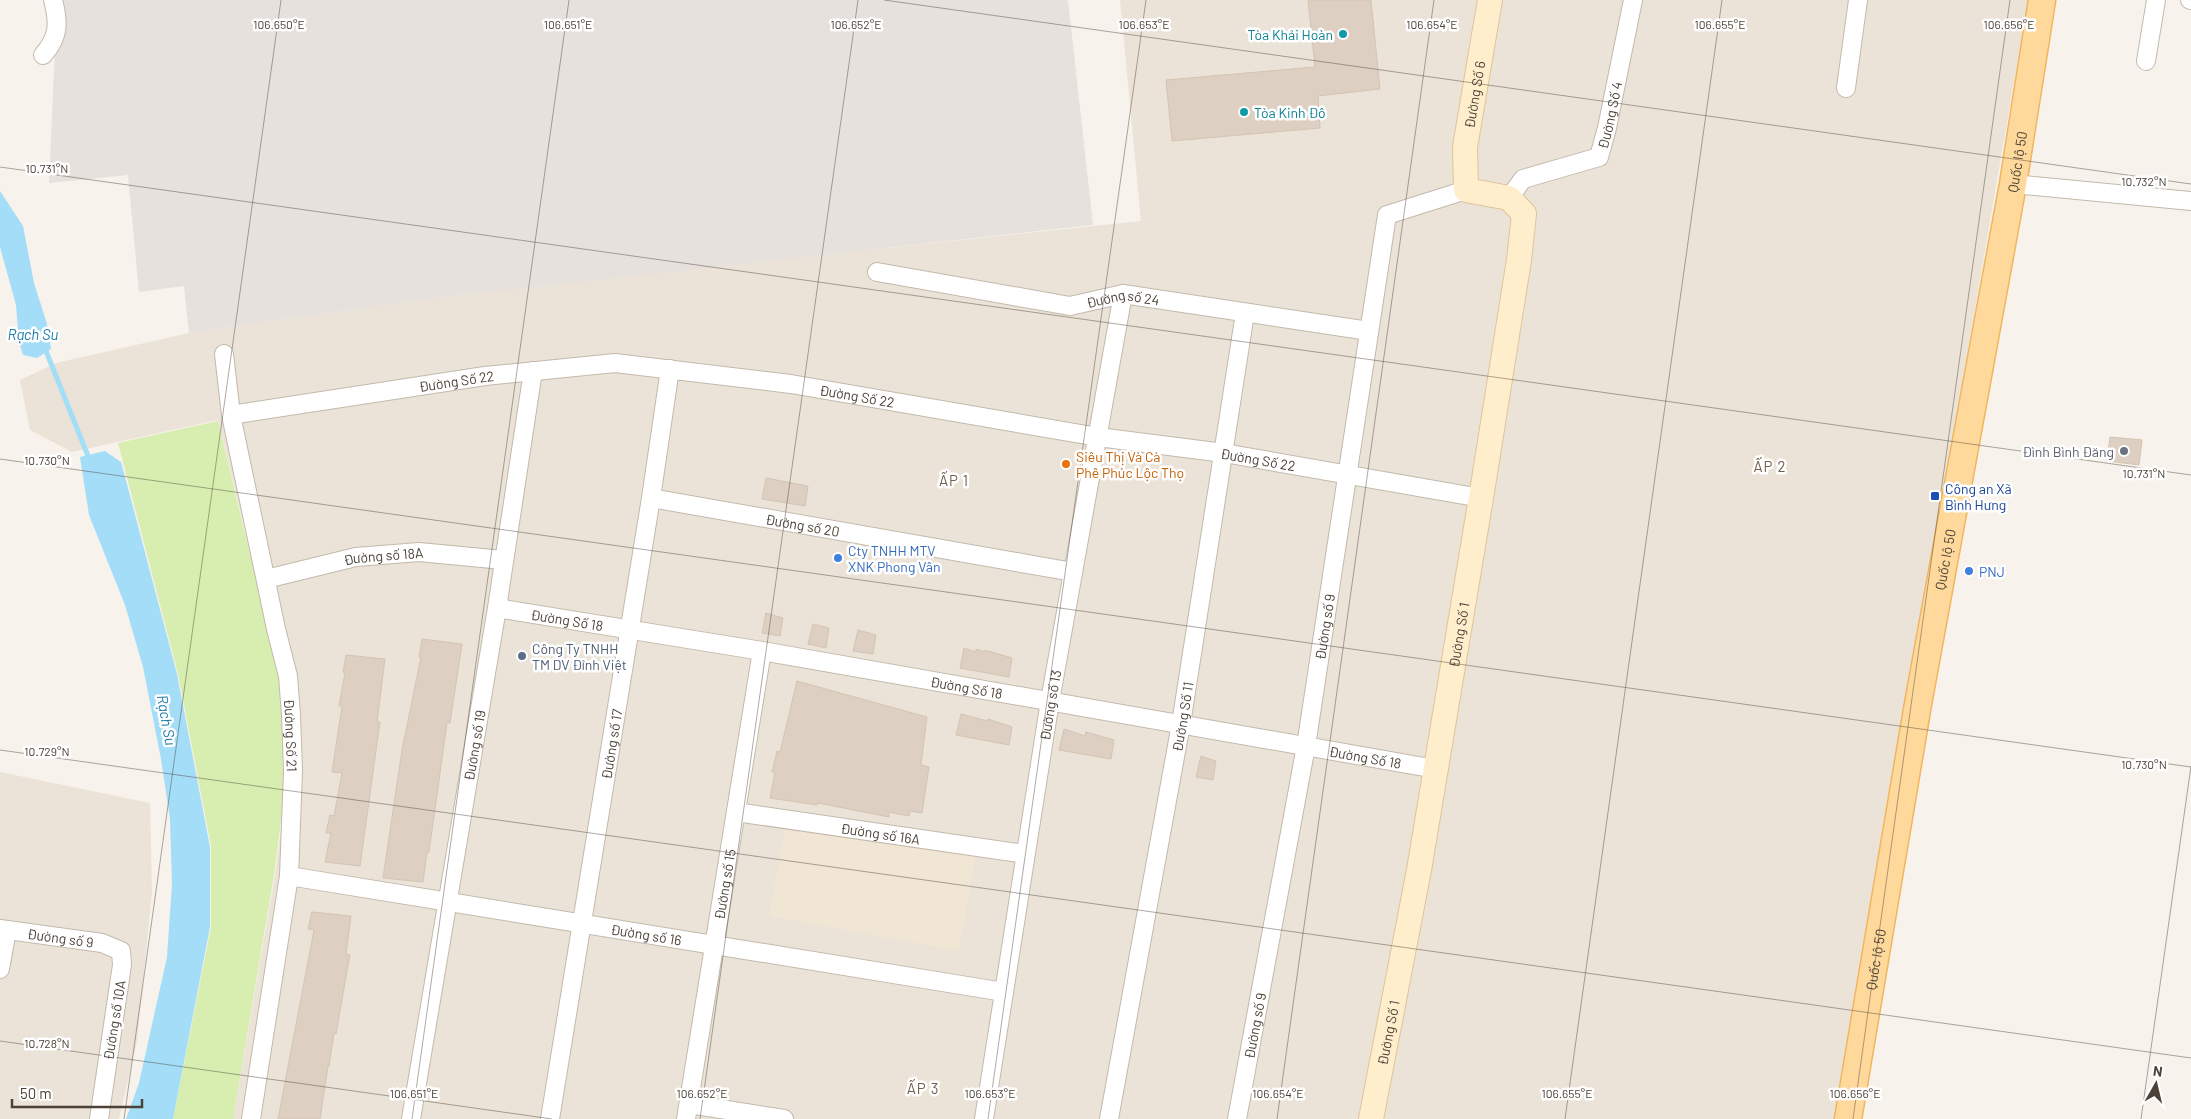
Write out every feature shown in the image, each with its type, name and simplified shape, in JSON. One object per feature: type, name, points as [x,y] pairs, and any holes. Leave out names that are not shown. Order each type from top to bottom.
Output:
[{"type":"main road","name":"Quốc lộ 50","points":[[1848,1119],[1916,714],[2013,184],[2042,0]]},
{"type":"street","points":[[43,55],[52,42],[57,25],[58,19],[53,0]]},
{"type":"street","name":"Đường Số 6","points":[[1466,190],[1465,147],[1490,0]]},
{"type":"street","name":"Đường Số 4","points":[[1509,198],[1523,180],[1599,157],[1607,128],[1633,0]]},
{"type":"street","points":[[1846,88],[1858,0]]},
{"type":"street","points":[[2146,61],[2156,0]]},
{"type":"street","points":[[2013,184],[2191,201]]},
{"type":"street","points":[[1466,190],[1509,198]]},
{"type":"street","name":"Đường số 9","points":[[1237,1119],[1306,746],[1387,215],[1466,190]]},
{"type":"street","name":"Đường Số 1","points":[[1371,1119],[1417,880],[1436,768],[1481,498],[1524,214],[1509,198]]},
{"type":"street","name":"Đường số 24","points":[[877,272],[1070,306],[1123,294],[1369,331]]},
{"type":"street","name":"Đường số 13","points":[[984,1119],[1050,701],[1123,294]]},
{"type":"street","name":"Đường Số 11","points":[[1109,1119],[1181,724],[1245,313]]},
{"type":"street","name":"Đường Số 21","points":[[224,354],[231,415],[288,676],[293,771],[289,876],[250,1119]]},
{"type":"street","name":"Đường Số 22","points":[[231,415],[485,376],[615,364],[791,384],[1098,437],[1224,453],[1481,498]]},
{"type":"street","name":"Đường số 17","points":[[550,1119],[651,498],[670,369]]},
{"type":"street","name":"Đường số 19","points":[[411,1119],[497,608],[533,371]]},
{"type":"street","name":"Đường số 20","points":[[651,498],[1073,572]]},
{"type":"street","name":"Đường số 18A","points":[[266,579],[356,557],[419,552],[503,560]]},
{"type":"street","name":"Đường Số 18","points":[[497,608],[762,651],[1436,768]]},
{"type":"street","name":"Đường số 15","points":[[688,1111],[762,651]]},
{"type":"street","name":"Đường số 16A","points":[[736,812],[1026,854]]},
{"type":"street","name":"Đường số 16","points":[[289,876],[1004,992]]},
{"type":"street","points":[[0,969],[3,929]]},
{"type":"street","name":"Đường số 9","points":[[3,929],[102,943],[121,951]]},
{"type":"street","name":"Đường số 10A","points":[[99,1119],[122,965],[121,951]]},
{"type":"street","points":[[688,1111],[784,1119]]},
{"type":"shaded area","points":[[57,0],[1068,0],[1093,225],[445,297],[189,333],[184,286],[139,292],[128,175],[49,183]]},
{"type":"shaded area","points":[[1120,0],[2028,0],[1836,1119],[233,1119],[275,875],[286,789],[281,679],[218,420],[72,452],[30,430],[20,380],[56,363],[189,333],[445,297],[1141,221]]},
{"type":"shaded area","points":[[0,772],[150,803],[152,892],[137,1041],[119,1119],[0,1119]]},
{"type":"shaded area","points":[[786,824],[976,852],[959,951],[769,916]]},
{"type":"green space","points":[[218,421],[280,679],[285,789],[274,875],[233,1119],[173,1119],[211,927],[211,846],[178,674],[118,443]]},
{"type":"water","name":"Rạch Su","points":[[0,191],[23,226],[34,283],[47,324],[51,349],[37,358],[23,355],[19,342],[16,305],[0,247]]},
{"type":"water","points":[[105,451],[121,462],[128,488],[177,674],[210,847],[210,927],[173,1119],[126,1119],[139,1083],[167,957],[172,884],[170,819],[161,759],[143,667],[125,605],[89,515],[80,457]]},
{"type":"building","name":"Tòa Kinh Đô","points":[[1308,0],[1371,0],[1380,89],[1318,96],[1320,128],[1172,141],[1166,80],[1315,67]]},
{"type":"building","name":"Đình Bình Đăng","points":[[2110,437],[2142,440],[2139,465],[2107,461]]},
{"type":"building","points":[[766,478],[808,486],[805,506],[762,499]]},
{"type":"building","points":[[766,613],[783,618],[780,636],[762,633]]},
{"type":"building","points":[[813,624],[829,628],[826,648],[808,644]]},
{"type":"building","points":[[858,630],[876,635],[873,654],[853,651]]},
{"type":"building","points":[[422,639],[462,644],[450,723],[447,723],[423,882],[383,878],[402,750],[421,657],[419,657]]},
{"type":"building","points":[[964,648],[976,652],[976,649],[985,652],[985,650],[1012,658],[1009,677],[960,668]]},
{"type":"building","points":[[346,655],[385,659],[377,722],[380,722],[360,866],[325,862],[331,833],[326,833],[330,815],[334,816],[342,773],[332,772],[342,706],[339,706]]},
{"type":"building","points":[[797,681],[927,717],[921,765],[929,767],[922,813],[910,811],[909,816],[889,812],[889,817],[818,803],[817,805],[770,798],[775,772],[772,772],[777,751],[780,752]]},
{"type":"building","points":[[961,714],[987,721],[988,719],[1012,727],[1009,745],[956,735]]},
{"type":"building","points":[[1064,729],[1085,736],[1086,732],[1114,740],[1111,759],[1059,750]]},
{"type":"building","points":[[1201,756],[1216,761],[1213,780],[1196,777]]},
{"type":"building","points":[[312,912],[351,916],[346,954],[350,955],[336,1034],[334,1033],[320,1119],[278,1119],[314,930],[308,929]]},
{"type":"waterway","name":"Rạch Su","points":[[44,346],[90,461]]},
{"type":"place","name":"Tòa Khải Hoàn","points":[[1343,34]]},
{"type":"place","name":"Tòa Kinh Đô","points":[[1244,112]]},
{"type":"place","name":"Đình Bình Đăng","points":[[2124,451]]},
{"type":"place","name":"Siêu Thị Và Cà Phê Phúc Lộc Thọ","points":[[1066,464]]},
{"type":"place","name":"Công an Xã Bình Hưng","points":[[1935,496]]},
{"type":"place","name":"Cty TNHH MTV XNK Phong Vân","points":[[838,558]]},
{"type":"place","name":"PNJ","points":[[1969,571]]},
{"type":"place","name":"Công Ty TNHH TM DV Đỉnh Việt","points":[[522,656]]},
{"type":"district","name":"ẤP 2","points":[[1770,466]]},
{"type":"district","name":"ẤP 1","points":[[954,480]]},
{"type":"district","name":"ẤP 3","points":[[923,1088]]}]
